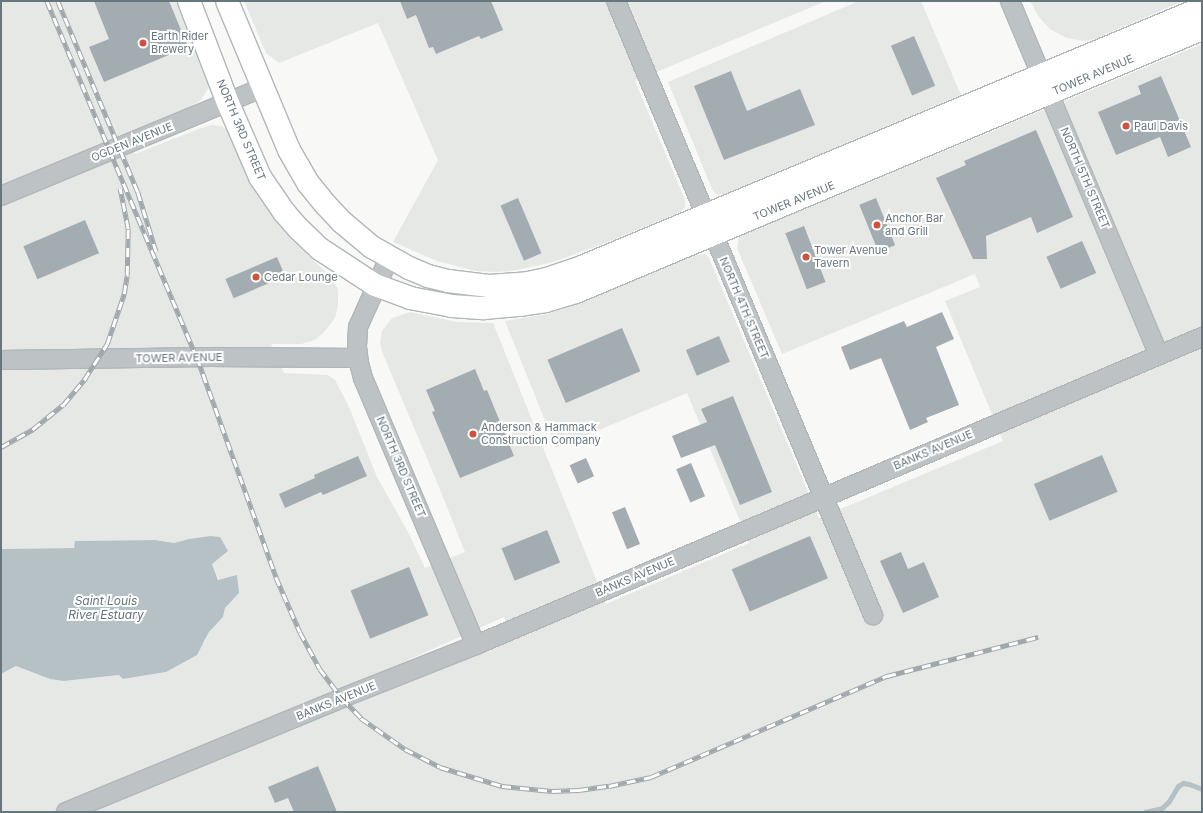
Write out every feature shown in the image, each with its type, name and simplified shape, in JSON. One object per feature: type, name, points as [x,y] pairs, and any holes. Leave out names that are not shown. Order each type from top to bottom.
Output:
[{"type":"main road","name":"NORTH 3RD STREET","points":[[189,1],[228,102],[260,176],[284,212],[320,249],[375,285]]},
{"type":"main road","points":[[227,1],[289,150],[308,183],[342,222],[372,247],[389,258]]},
{"type":"main road","name":"TOWER AVENUE","points":[[375,285],[410,298],[452,306],[484,308],[521,305],[567,295],[714,234],[1046,85],[1202,8]]},
{"type":"main road","name":"TOWER AVENUE","points":[[389,258],[418,273],[448,281],[488,286],[528,283],[555,276],[584,266],[706,215],[1046,85],[1202,29]]},
{"type":"street","name":"NORTH 4TH STREET","points":[[616,1],[873,615]]},
{"type":"street","name":"NORTH 5TH STREET","points":[[1010,1],[1159,355]]},
{"type":"street","name":"OGDEN AVENUE","points":[[1,196],[264,88]]},
{"type":"street","name":"NORTH 3RD STREET","points":[[389,258],[375,285],[358,327],[356,347],[358,358],[365,382],[476,644]]},
{"type":"street","name":"BANKS AVENUE","points":[[66,812],[476,644],[1202,337]]},
{"type":"street","name":"TOWER AVENUE","points":[[1,360],[210,357],[358,358]]},
{"type":"shaded area","points":[[1,1],[178,1],[210,78],[209,87],[201,100],[190,107],[126,135],[135,154],[212,125],[221,126],[230,132],[278,222],[293,241],[332,278],[338,290],[338,305],[335,318],[324,332],[315,340],[301,344],[271,344],[284,373],[328,375],[335,380],[349,407],[377,477],[408,532],[425,568],[465,552],[383,354],[380,343],[382,331],[392,318],[410,312],[457,322],[493,323],[606,604],[749,543],[687,393],[556,448],[505,321],[548,314],[569,307],[692,256],[705,254],[709,258],[819,518],[1003,441],[945,301],[980,287],[975,274],[782,354],[737,248],[739,237],[1202,44],[1202,812],[1,812],[1,674],[16,666],[50,679],[64,681],[120,675],[124,679],[166,672],[205,642],[209,632],[223,617],[225,608],[239,593],[219,580],[212,564],[210,536],[174,543],[155,540],[76,541],[74,548],[1,549]],"holes":[[[504,617],[513,640],[461,658],[359,682]],[[299,706],[306,721],[246,728]]]},
{"type":"shaded area","points":[[244,1],[826,1],[635,81],[685,200],[685,207],[681,212],[600,245],[553,262],[517,270],[496,272],[476,271],[437,261],[393,242],[438,160],[378,23],[279,63],[266,53]]},
{"type":"shaded area","points":[[859,1],[921,1],[961,95],[724,194],[717,195],[713,191],[668,82]]},
{"type":"shaded area","points":[[1030,1],[1183,1],[1095,39],[1084,41],[1067,38],[1050,29],[1039,17]]},
{"type":"water","name":"Saint Louis River Estuary","points":[[210,536],[220,537],[228,551],[212,564],[218,580],[237,575],[239,593],[225,608],[223,617],[209,632],[197,655],[166,672],[123,679],[119,675],[64,681],[50,679],[16,666],[1,674],[1,549],[74,548],[75,541],[155,540],[174,543]]},
{"type":"building","name":"Earth Rider Brewery","points":[[94,1],[169,1],[188,47],[104,82],[89,47],[109,39]]},
{"type":"building","points":[[400,1],[491,1],[503,30],[481,39],[479,36],[436,54],[433,47],[429,48],[416,15],[407,19]]},
{"type":"building","points":[[914,36],[935,86],[912,95],[891,46]]},
{"type":"building","points":[[731,71],[747,111],[800,89],[815,125],[724,160],[694,86]]},
{"type":"building","points":[[1161,76],[1191,147],[1168,157],[1160,137],[1116,155],[1098,112],[1141,94],[1138,86]]},
{"type":"building","points":[[1036,130],[1073,217],[1037,233],[1031,217],[986,236],[987,259],[973,259],[936,178],[966,165],[964,161]]},
{"type":"building","points":[[518,198],[541,253],[524,261],[501,205]]},
{"type":"building","name":"Anchor Bar and Grill","points":[[876,198],[895,245],[878,252],[859,205]]},
{"type":"building","points":[[85,220],[99,253],[37,279],[23,246]]},
{"type":"building","name":"Tower Avenue Tavern","points":[[804,226],[826,282],[807,289],[785,233]]},
{"type":"building","points":[[1082,241],[1096,273],[1061,289],[1046,257]]},
{"type":"building","name":"Cedar Lounge","points":[[277,257],[285,276],[234,298],[225,279]]},
{"type":"building","points":[[942,312],[954,339],[936,347],[959,405],[926,418],[928,422],[910,430],[881,358],[850,370],[841,347],[904,321],[907,327]]},
{"type":"building","points":[[622,328],[640,371],[566,403],[547,360]]},
{"type":"building","points":[[719,336],[730,362],[697,376],[686,350]]},
{"type":"building","name":"Anderson & Hammack Construction Company","points":[[475,369],[484,391],[487,390],[514,456],[460,478],[432,412],[435,411],[426,390]]},
{"type":"building","points":[[733,396],[772,492],[740,505],[715,445],[681,458],[672,436],[707,422],[701,409]]},
{"type":"building","points":[[1102,455],[1118,492],[1050,521],[1034,484]]},
{"type":"building","points":[[358,456],[367,476],[323,495],[321,492],[285,508],[279,494],[315,478],[314,475]]},
{"type":"building","points":[[586,458],[594,476],[578,484],[570,465]]},
{"type":"building","points":[[691,463],[705,496],[690,502],[676,469]]},
{"type":"building","points":[[625,507],[640,544],[627,549],[612,512]]},
{"type":"building","points":[[547,530],[560,562],[515,581],[502,548]]},
{"type":"building","points":[[810,536],[828,578],[750,612],[732,569]]},
{"type":"building","points":[[901,552],[908,569],[924,562],[939,597],[903,613],[880,561]]},
{"type":"building","points":[[409,567],[428,615],[370,639],[351,591]]},
{"type":"building","points":[[318,766],[337,812],[294,812],[288,798],[275,803],[268,787]]},
{"type":"waterway","points":[[1145,812],[1162,808],[1169,801],[1178,786],[1183,783],[1202,789]]},
{"type":"railway","points":[[47,1],[197,357],[276,577],[300,632],[320,669],[342,698],[361,718],[405,749],[440,767],[502,786],[552,791],[579,790],[609,786],[651,777],[887,676],[1038,637]]},
{"type":"railway","points":[[58,1],[138,192],[156,251]]},
{"type":"railway","points":[[1,447],[33,429],[63,405],[84,380],[107,344],[124,294],[127,275],[128,229],[120,189]]},
{"type":"place","name":"Earth Rider Brewery","points":[[143,43]]},
{"type":"place","name":"Paul Davis","points":[[1126,126]]},
{"type":"place","name":"Anchor Bar and Grill","points":[[877,225]]},
{"type":"place","name":"Tower Avenue Tavern","points":[[806,257]]},
{"type":"place","name":"Cedar Lounge","points":[[256,277]]},
{"type":"place","name":"Anderson & Hammack Construction Company","points":[[473,434]]}]
